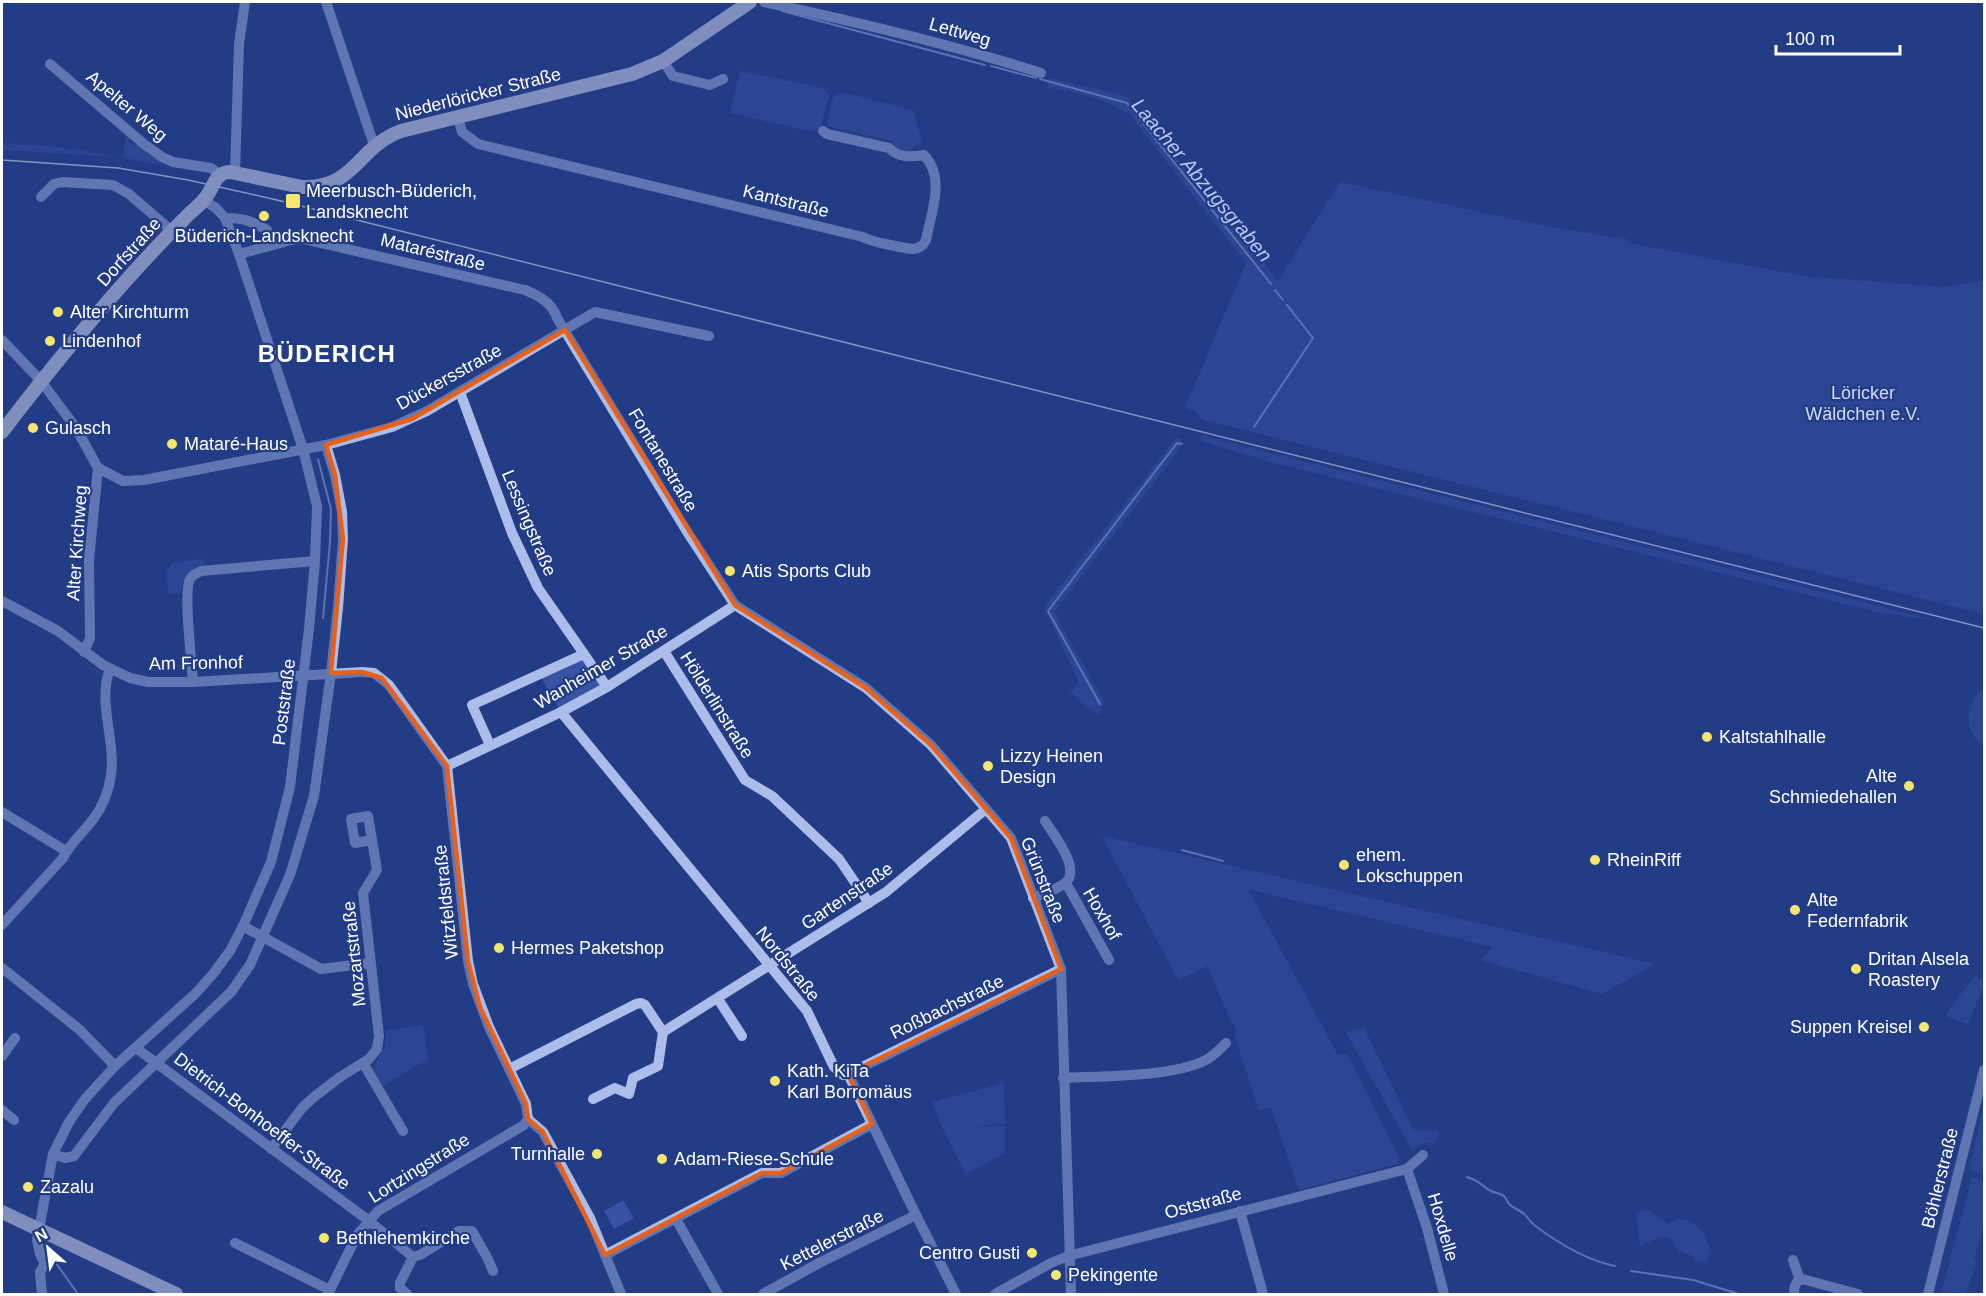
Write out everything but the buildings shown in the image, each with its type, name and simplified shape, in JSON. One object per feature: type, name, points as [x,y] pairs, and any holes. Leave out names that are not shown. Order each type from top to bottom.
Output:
[{"type":"main road","name":"Niederlöricker Straße","points":[[218,178],[226,172],[302,187],[322,186],[348,174],[374,145],[400,131],[632,74],[663,61],[750,2]]},
{"type":"main road","name":"Dorfstraße","points":[[2,432],[41,381],[172,231],[203,200],[218,178]]},
{"type":"main road","points":[[2,1212],[38,1231],[176,1294]]},
{"type":"street","points":[[236,173],[239,54],[245,2]]},
{"type":"street","points":[[326,2],[374,145]]},
{"type":"street","name":"Lettweg","points":[[764,2],[901,32],[1041,73]]},
{"type":"street","points":[[663,61],[671,74],[676,77],[710,85],[723,79]]},
{"type":"street","name":"Apelter Weg","points":[[50,64],[162,157],[173,162],[211,168],[218,178]]},
{"type":"street","name":"Kantstraße","points":[[458,117],[462,132],[478,144],[863,237],[872,242],[912,249],[923,245],[926,240],[937,180],[931,162],[924,155],[911,158],[894,153],[889,148],[827,134],[823,131]]},
{"type":"street","points":[[41,197],[54,184],[62,182],[113,185],[129,194],[172,231]]},
{"type":"street","name":"Poststraße","points":[[38,1231],[53,1154],[69,1122],[85,1099],[115,1066],[195,994],[230,951],[271,862],[290,787],[315,561],[316,506],[303,449],[239,254],[225,218],[216,208],[203,200]]},
{"type":"street","points":[[225,218],[250,220],[267,230],[272,244]]},
{"type":"street","name":"Mataréstraße","points":[[239,254],[299,238],[420,265],[537,295],[555,311],[565,330]]},
{"type":"street","points":[[565,330],[595,312],[709,336]]},
{"type":"street","name":"Dückersstraße","points":[[98,468],[123,482],[144,480],[326,445],[392,427],[427,411],[565,330]]},
{"type":"street","name":"Fontanestraße","points":[[565,330],[686,530],[735,605]]},
{"type":"street","name":"Alter Kirchweg","points":[[2,340],[41,381],[76,428],[98,468],[89,560],[90,638],[84,652]]},
{"type":"street","name":"Lessingstraße","points":[[460,392],[512,533],[538,588],[607,687]]},
{"type":"street","points":[[53,1154],[65,1158],[74,1156],[114,1103],[231,992],[250,965],[290,875],[314,795],[331,672],[343,530],[335,475],[326,445]]},
{"type":"street","points":[[193,682],[188,599],[189,581],[194,575],[201,571],[315,561]]},
{"type":"street","name":"Am Fronhof","points":[[2,601],[58,631],[110,669],[130,678],[148,682],[193,682],[304,675]]},
{"type":"street","name":"Wanheimer Straße","points":[[447,766],[561,712],[607,687],[735,605]]},
{"type":"street","name":"Grünstraße","points":[[735,605],[866,688],[931,745],[1011,838],[1061,969],[1068,1256],[1071,1294]]},
{"type":"street","name":"Hölderlinstraße","points":[[664,651],[745,780],[772,796],[831,850],[869,903]]},
{"type":"street","points":[[490,746],[472,705],[584,654]]},
{"type":"street","points":[[2,925],[63,858],[66,851],[95,817],[106,796],[111,774],[105,687],[110,669]]},
{"type":"street","name":"Witzfeldstraße","points":[[304,675],[363,672],[374,673],[382,678],[447,766],[470,967],[480,1007],[526,1104],[528,1119],[543,1132],[590,1218],[621,1294]]},
{"type":"street","name":"Nordstraße","points":[[561,712],[807,1011],[834,1067],[843,1075],[848,1074],[956,1294]]},
{"type":"street","name":"Gartenstraße","points":[[663,1032],[770,967],[886,892],[986,809]]},
{"type":"street","points":[[2,812],[66,851]]},
{"type":"street","name":"Hoxhof","points":[[1033,898],[1066,884],[1071,873],[1069,860],[1045,821]]},
{"type":"street","name":"Mozartstraße","points":[[271,1149],[314,1097],[340,1077],[363,1064],[377,1048],[379,1036],[363,893],[377,870],[372,840]]},
{"type":"street","name":"Hoxhof","points":[[1066,884],[1109,960]]},
{"type":"street","points":[[243,926],[321,969],[370,963]]},
{"type":"street","points":[[2,968],[80,1030],[115,1066]]},
{"type":"street","name":"Roßbachstraße","points":[[848,1074],[1061,969]]},
{"type":"street","points":[[718,999],[742,1036]]},
{"type":"street","points":[[509,1069],[636,1004],[645,1005],[663,1032],[658,1066],[633,1078],[629,1094],[615,1088],[593,1099]]},
{"type":"street","points":[[2,1056],[15,1038]]},
{"type":"street","points":[[1063,1078],[1139,1074],[1184,1067],[1205,1061],[1226,1043]]},
{"type":"street","name":"Dietrich-Bonhoeffer-Straße","points":[[136,1048],[368,1220],[413,1257]]},
{"type":"street","points":[[363,1064],[403,1131]]},
{"type":"street","name":"Böhlerstraße","points":[[1928,1294],[1984,1070]]},
{"type":"street","points":[[2,1110],[14,1120]]},
{"type":"street","name":"Lortzingstraße","points":[[329,1292],[357,1235],[368,1220],[391,1202],[524,1125],[528,1119]]},
{"type":"street","points":[[605,1255],[762,1173],[781,1173],[872,1124]]},
{"type":"street","name":"Oststraße","points":[[995,1294],[1068,1256],[1407,1168],[1423,1155]]},
{"type":"street","name":"Hoxdelle","points":[[1407,1168],[1427,1228],[1444,1294]]},
{"type":"street","points":[[1240,1211],[1263,1294]]},
{"type":"street","name":"Kettelerstraße","points":[[763,1294],[821,1262],[916,1215]]},
{"type":"street","points":[[676,1219],[718,1294]]},
{"type":"street","points":[[38,1231],[37,1240],[45,1264],[40,1272],[42,1294]]},
{"type":"street","points":[[407,1294],[399,1288],[413,1257],[459,1231],[472,1231],[493,1271]]},
{"type":"street","points":[[235,1243],[329,1292]]},
{"type":"street","points":[[1793,1260],[1800,1280]]},
{"type":"street","points":[[1794,1294],[1795,1285],[1800,1280],[1809,1280],[1858,1294]]},
{"type":"highlighted area","points":[[565,330],[735,605],[866,688],[931,745],[1011,838],[1061,969],[848,1074],[872,1124],[781,1173],[762,1173],[605,1255],[543,1132],[528,1119],[526,1104],[480,1007],[468,961],[447,766],[382,678],[362,672],[331,673],[343,539],[335,475],[326,445],[412,419]]},
{"type":"green space","points":[[740,71],[823,88],[829,95],[821,126],[815,132],[730,113]]},
{"type":"green space","name":"Löricker Wäldchen e.V.","points":[[1050,78],[1128,97],[1278,281],[1340,182],[1550,227],[1627,239],[1628,243],[1804,276],[1943,287],[1984,281],[1984,614],[1201,419],[1195,411],[1185,408],[1246,263],[1131,116],[1113,105],[1091,97],[1047,88]]},
{"type":"green space","points":[[841,92],[913,110],[922,141],[908,151],[894,147],[892,141],[827,126],[833,97]]},
{"type":"green space","points":[[126,134],[131,138],[129,142],[135,146],[138,143],[164,165],[123,158]]},
{"type":"green space","points":[[2,143],[58,147],[118,157],[2,150]]},
{"type":"green space","points":[[1200,435],[1938,621],[1882,613],[1271,462],[1201,441]]},
{"type":"green space","points":[[1176,438],[1182,439],[1179,450],[1054,612],[1104,702],[1099,715],[1070,693],[1079,682],[1044,607]]},
{"type":"green space","points":[[204,559],[205,565],[194,568],[188,573],[181,593],[168,594],[167,572],[172,563]]},
{"type":"green space","points":[[582,658],[601,686],[559,709],[541,677]]},
{"type":"green space","points":[[1984,689],[1984,744],[1973,735],[1969,716],[1975,697]]},
{"type":"green space","points":[[1102,836],[1655,964],[1602,994],[1481,960],[1493,947],[1249,891],[1338,1055],[1348,1054],[1399,1158],[1397,1164],[1299,1190],[1271,1107],[1259,1110],[1234,1034],[1237,1032],[1208,966],[1178,980]]},
{"type":"green space","points":[[1975,976],[1984,980],[1984,984],[1968,1024],[1946,1017],[1949,1009]]},
{"type":"green space","points":[[423,1025],[428,1059],[381,1087],[372,1070],[385,1047],[386,1030]]},
{"type":"green space","points":[[1364,1028],[1414,1131],[1435,1130],[1440,1133],[1433,1144],[1425,1142],[1413,1152],[1346,1032]]},
{"type":"green space","points":[[1004,1083],[1005,1124],[961,1127],[1005,1126],[1005,1153],[966,1174],[932,1102]]},
{"type":"green space","points":[[1984,1103],[1984,1174],[1969,1170]]},
{"type":"green space","points":[[1972,1177],[1984,1181],[1984,1226],[1974,1259],[1977,1261],[1966,1294],[1956,1292],[1955,1294],[1941,1294]]},
{"type":"green space","points":[[623,1200],[634,1218],[614,1229],[604,1211]]},
{"type":"green space","points":[[1648,1210],[1668,1224],[1676,1220],[1683,1220],[1694,1224],[1704,1234],[1709,1245],[1710,1252],[1707,1260],[1696,1262],[1691,1255],[1678,1251],[1674,1242],[1666,1237],[1654,1239],[1640,1247],[1636,1214]]},
{"type":"waterway","name":"Laacher Abzugsgraben","points":[[782,11],[985,65]]},
{"type":"waterway","name":"Laacher Abzugsgraben","points":[[991,66],[1036,78]]},
{"type":"waterway","name":"Laacher Abzugsgraben","points":[[1040,79],[1127,103],[1271,284]]},
{"type":"waterway","name":"Laacher Abzugsgraben","points":[[1275,290],[1283,300]]},
{"type":"waterway","name":"Laacher Abzugsgraben","points":[[1254,427],[1313,338],[1287,305]]},
{"type":"waterway","name":"Laacher Abzugsgraben","points":[[1100,704],[1048,611],[1177,443],[1182,444]]},
{"type":"waterway","points":[[318,459],[331,509],[323,618]]},
{"type":"waterway","name":"Laacher Abzugsgraben","points":[[1182,850],[1223,861]]},
{"type":"waterway","points":[[1467,1177],[1504,1196],[1509,1204],[1534,1225],[1562,1244],[1593,1260],[1615,1266]]},
{"type":"waterway","points":[[47,1243],[46,1249],[78,1294]]},
{"type":"waterway","points":[[1631,1271],[1693,1280],[1739,1294]]},
{"type":"tram line","points":[[2,160],[118,168],[188,180],[277,200],[1984,628]]},
{"type":"place","name":"Meerbusch-Büderich, Landsknecht","points":[[293,201]]},
{"type":"place","name":"Büderich-Landsknecht","points":[[264,216]]},
{"type":"place","name":"Alter Kirchturm","points":[[58,312]]},
{"type":"place","name":"Lindenhof","points":[[50,341]]},
{"type":"place","name":"Gulasch","points":[[33,428]]},
{"type":"place","name":"Mataré-Haus","points":[[172,444]]},
{"type":"place","name":"Atis Sports Club","points":[[730,571]]},
{"type":"place","name":"Kaltstahlhalle","points":[[1707,737]]},
{"type":"place","name":"Lizzy Heinen Design","points":[[988,766]]},
{"type":"place","name":"Alte Schmiedehallen","points":[[1909,786]]},
{"type":"place","name":"RheinRiff","points":[[1595,860]]},
{"type":"place","name":"ehem. Lokschuppen","points":[[1344,865]]},
{"type":"place","name":"Alte Federnfabrik","points":[[1795,910]]},
{"type":"place","name":"Hermes Paketshop","points":[[499,948]]},
{"type":"place","name":"Dritan Alsela Roastery","points":[[1856,969]]},
{"type":"place","name":"Suppen Kreisel","points":[[1924,1027]]},
{"type":"place","name":"Kath. KiTa Karl Borromäus","points":[[775,1081]]},
{"type":"place","name":"Turnhalle","points":[[597,1154]]},
{"type":"place","name":"Adam-Riese-Schule","points":[[662,1159]]},
{"type":"place","name":"Zazalu","points":[[28,1187]]},
{"type":"place","name":"Bethlehemkirche","points":[[324,1238]]},
{"type":"place","name":"Centro Gusti","points":[[1032,1253]]},
{"type":"place","name":"Pekingente","points":[[1056,1275]]},
{"type":"district","name":"BÜDERICH","points":[[327,353]]}]
